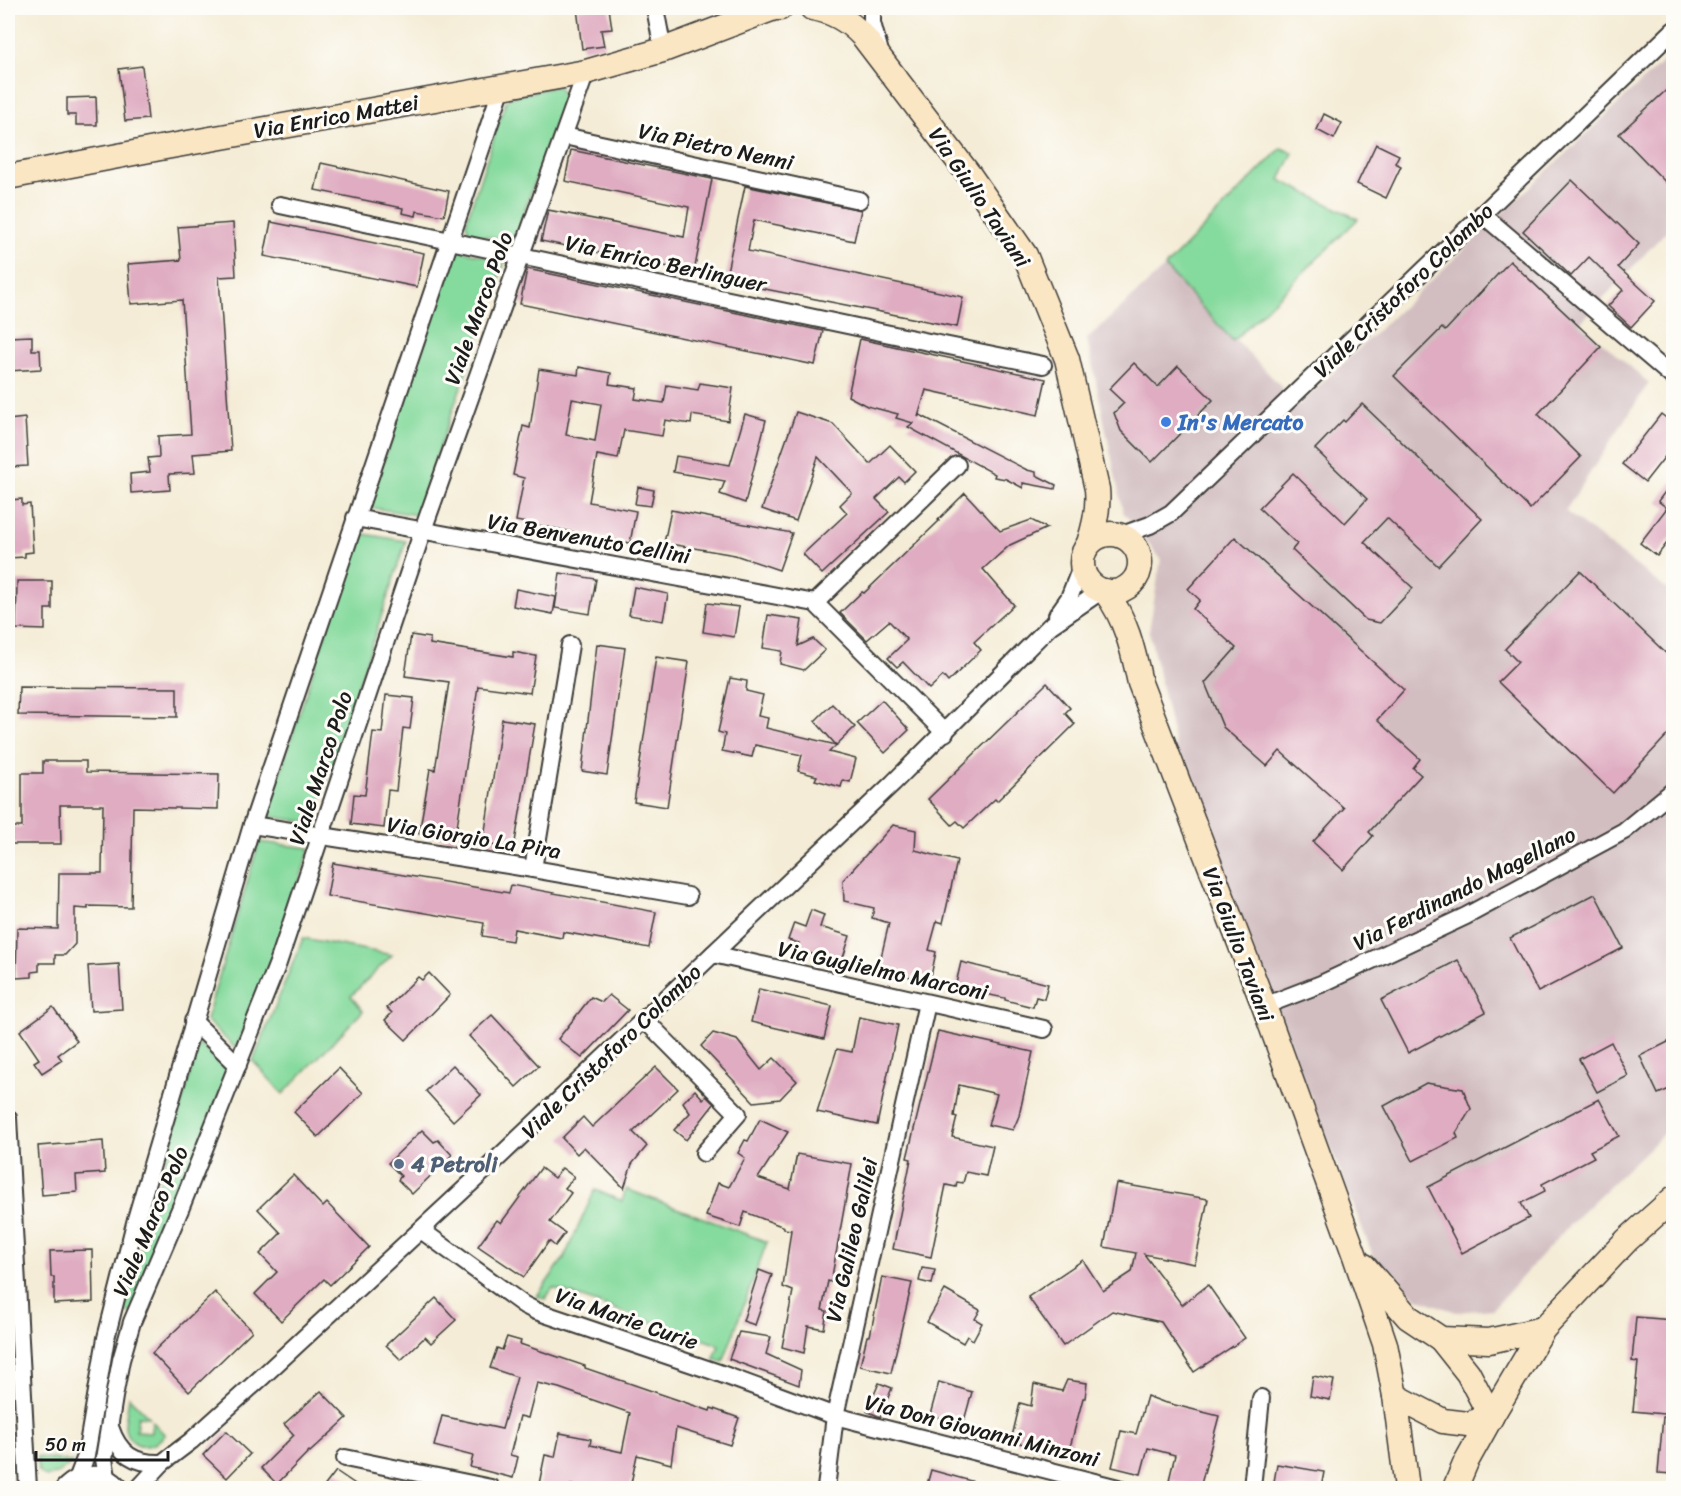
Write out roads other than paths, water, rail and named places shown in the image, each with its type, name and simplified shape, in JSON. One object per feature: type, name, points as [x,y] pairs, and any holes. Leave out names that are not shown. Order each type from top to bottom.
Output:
[{"type":"main road","name":"Via Enrico Mattei","points":[[8,177],[586,72],[663,50],[775,8]]},
{"type":"main road","points":[[775,8],[780,8]]},
{"type":"main road","name":"Via Giulio Taviani","points":[[812,8],[831,12],[854,26],[882,58],[970,176],[1025,255],[1067,359],[1098,502],[1120,535]]},
{"type":"main road","name":"Via Giulio Taviani","points":[[1086,554],[1095,525],[1098,502]]},
{"type":"main road","name":"Viale Cristoforo Colombo","points":[[1086,554],[1100,535],[1120,535]]},
{"type":"main road","points":[[1120,535],[1133,543],[1139,553],[1138,575]]},
{"type":"main road","points":[[1086,554],[1086,578],[1103,591]]},
{"type":"main road","name":"Via Giulio Taviani","points":[[1127,630],[1138,575]]},
{"type":"main road","name":"Viale Cristoforo Colombo","points":[[1103,591],[1127,588],[1138,575]]},
{"type":"main road","name":"Via Giulio Taviani","points":[[1103,591],[1120,615],[1127,630],[1140,683],[1264,1006],[1385,1344],[1395,1396],[1407,1488]]},
{"type":"main road","points":[[1455,1488],[1466,1462],[1543,1329],[1627,1240],[1674,1198]]},
{"type":"main road","name":"Via Giulio Taviani","points":[[1355,1256],[1408,1317],[1441,1339],[1468,1373],[1491,1417]]},
{"type":"main road","points":[[1441,1339],[1489,1341],[1543,1329]]},
{"type":"main road","points":[[1395,1396],[1443,1421],[1468,1424],[1491,1417]]},
{"type":"street","points":[[655,8],[663,50]]},
{"type":"street","points":[[872,8],[872,23],[882,58]]},
{"type":"street","name":"Viale Cristoforo Colombo","points":[[1120,535],[1150,525],[1171,513],[1674,30]]},
{"type":"street","name":"Viale Marco Polo","points":[[114,1483],[104,1459],[121,1360],[132,1322],[181,1207],[278,963],[423,530],[586,72]]},
{"type":"street","name":"Viale Marco Polo","points":[[70,1484],[86,1456],[111,1316],[136,1220],[252,825],[354,518],[502,87]]},
{"type":"street","name":"Via Pietro Nenni","points":[[564,136],[859,200]]},
{"type":"street","name":"Via Enrico Berlinguer","points":[[280,205],[1042,365]]},
{"type":"street","points":[[1482,214],[1674,378]]},
{"type":"street","points":[[945,733],[815,603],[957,465]]},
{"type":"street","name":"Via Benvenuto Cellini","points":[[354,518],[815,603]]},
{"type":"street","name":"Viale Cristoforo Colombo","points":[[1050,627],[1069,598],[1086,554]]},
{"type":"street","name":"Viale Cristoforo Colombo","points":[[139,1488],[162,1463],[191,1441],[421,1230],[945,733],[1050,627],[1103,591]]},
{"type":"street","points":[[533,869],[570,645]]},
{"type":"street","name":"Via Ferdinando Magellano","points":[[1264,1006],[1321,984],[1466,916],[1624,831],[1674,790]]},
{"type":"street","name":"Via Giorgio La Pira","points":[[252,825],[688,896]]},
{"type":"street","name":"Via Guglielmo Marconi","points":[[713,954],[1044,1029]]},
{"type":"street","name":"Via Galileo Galilei","points":[[826,1488],[835,1416],[927,1003]]},
{"type":"street","points":[[644,1019],[738,1114],[704,1153]]},
{"type":"street","points":[[193,1021],[238,1065]]},
{"type":"street","points":[[8,1118],[28,1488]]},
{"type":"street","name":"Via Marie Curie","points":[[421,1230],[524,1305],[536,1311],[835,1416]]},
{"type":"street","points":[[1252,1488],[1261,1398]]},
{"type":"street","name":"Via Don Giovanni Minzoni","points":[[835,1416],[1118,1488]]},
{"type":"street","points":[[109,1425],[114,1439],[133,1459],[146,1464],[162,1463]]},
{"type":"street","points":[[345,1458],[491,1488]]},
{"type":"street","name":"Viale Cristoforo Colombo","points":[[48,1488],[70,1484],[92,1474],[114,1483],[130,1479],[162,1463]]},
{"type":"place","name":"In's Mercato","points":[[1166,422]]},
{"type":"place","name":"4 Petroli","points":[[399,1164]]}]
